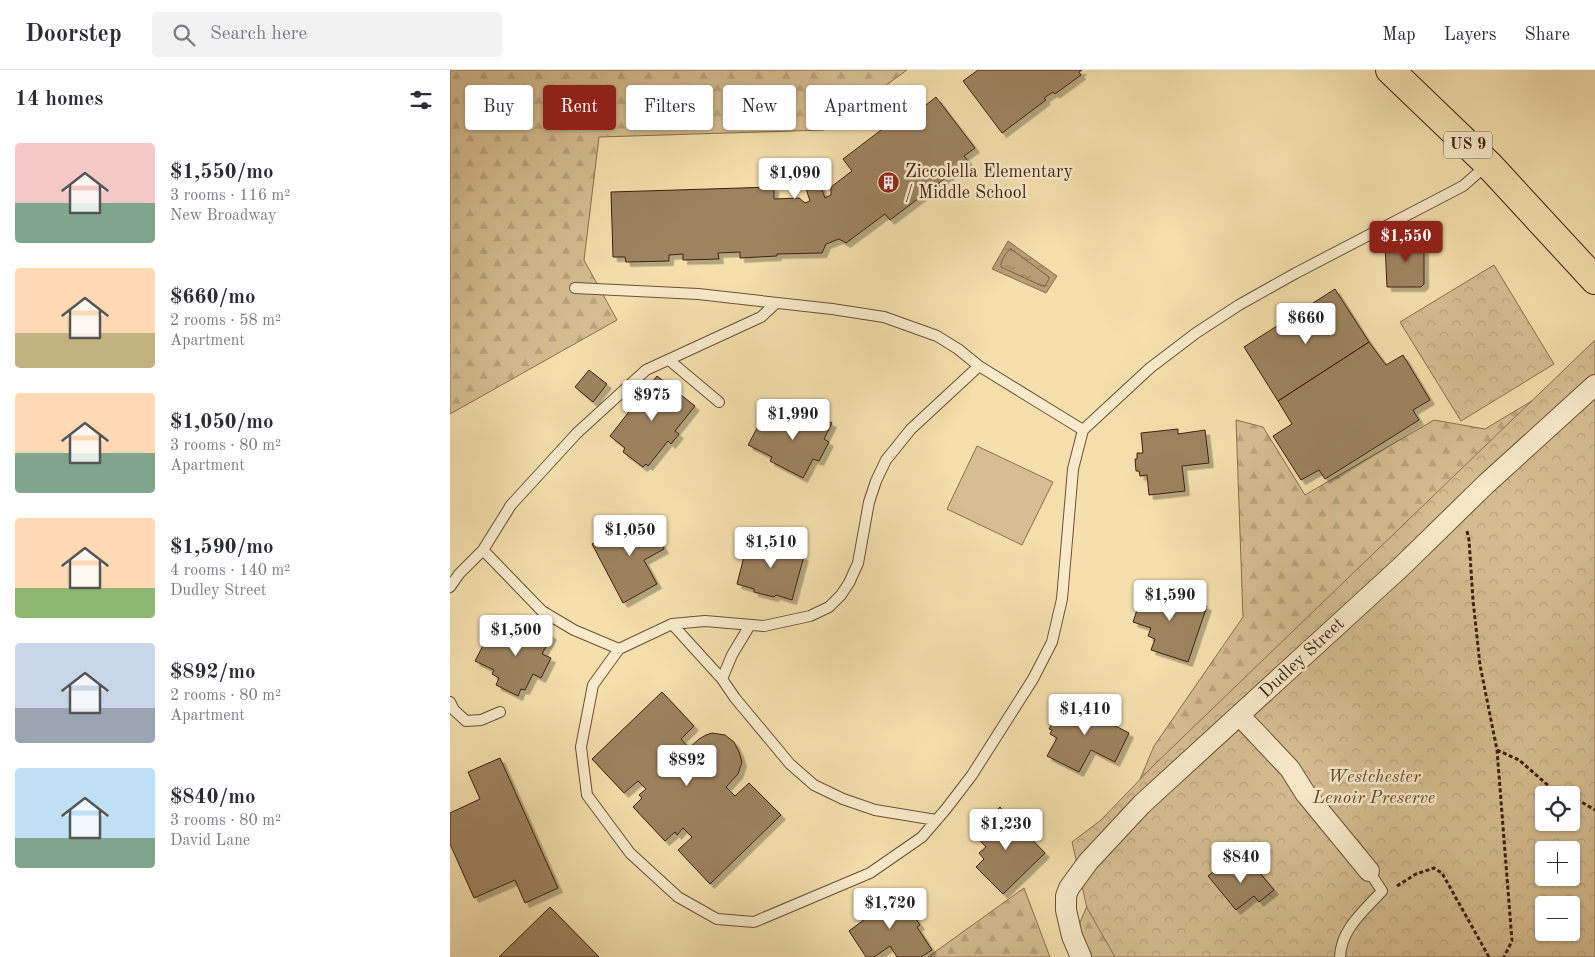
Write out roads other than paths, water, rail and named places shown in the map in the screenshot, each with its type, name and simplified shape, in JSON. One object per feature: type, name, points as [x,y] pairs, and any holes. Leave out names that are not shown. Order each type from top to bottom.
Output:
[{"type":"main road","name":"US 9","points":[[1390,70],[1488,164],[1595,280]]},
{"type":"street","name":"Dudley Street","points":[[1081,957],[1072,936],[1066,910],[1066,896],[1069,888],[1088,862],[1142,804],[1240,716],[1401,567],[1486,484],[1595,385]]},
{"type":"street","points":[[1240,716],[1290,769],[1305,792],[1369,871]]},
{"type":"lane","points":[[979,366],[911,429],[886,460],[869,502],[858,563],[849,583],[841,595],[829,607],[810,616],[764,626],[705,620],[672,624],[619,649],[593,685],[580,747],[587,794],[630,853],[678,897],[717,919],[754,922],[870,873],[922,837],[972,776],[1033,679],[1052,642],[1062,599],[1073,469],[1083,430],[1150,368],[1196,333],[1239,305],[1296,272],[1463,186],[1488,164]]},
{"type":"lane","points":[[574,288],[698,294],[832,309],[884,317],[937,336],[958,349],[979,366],[1083,430]]},
{"type":"lane","points":[[450,587],[483,550],[511,506],[572,438],[646,370],[761,317],[775,304]]},
{"type":"lane","points":[[669,360],[719,402]]},
{"type":"lane","points":[[483,550],[542,611],[574,630],[619,649]]},
{"type":"lane","points":[[672,624],[722,679],[735,698],[790,764],[814,784],[842,799],[875,810],[936,820]]},
{"type":"lane","points":[[722,679],[732,655],[750,625]]},
{"type":"lane","points":[[450,702],[454,710],[466,721],[481,720],[500,712]]},
{"type":"lane","points":[[1340,957],[1341,945],[1353,922],[1382,892],[1369,871]]},
{"type":"water","points":[[1008,241],[1057,276],[1046,293],[992,269]]},
{"type":"place","name":"Ziccolella Elementary / Middle School","points":[[889,182]]},
{"type":"park label","name":"Westchester Lenoir Preserve","points":[[1374,788]]}]
